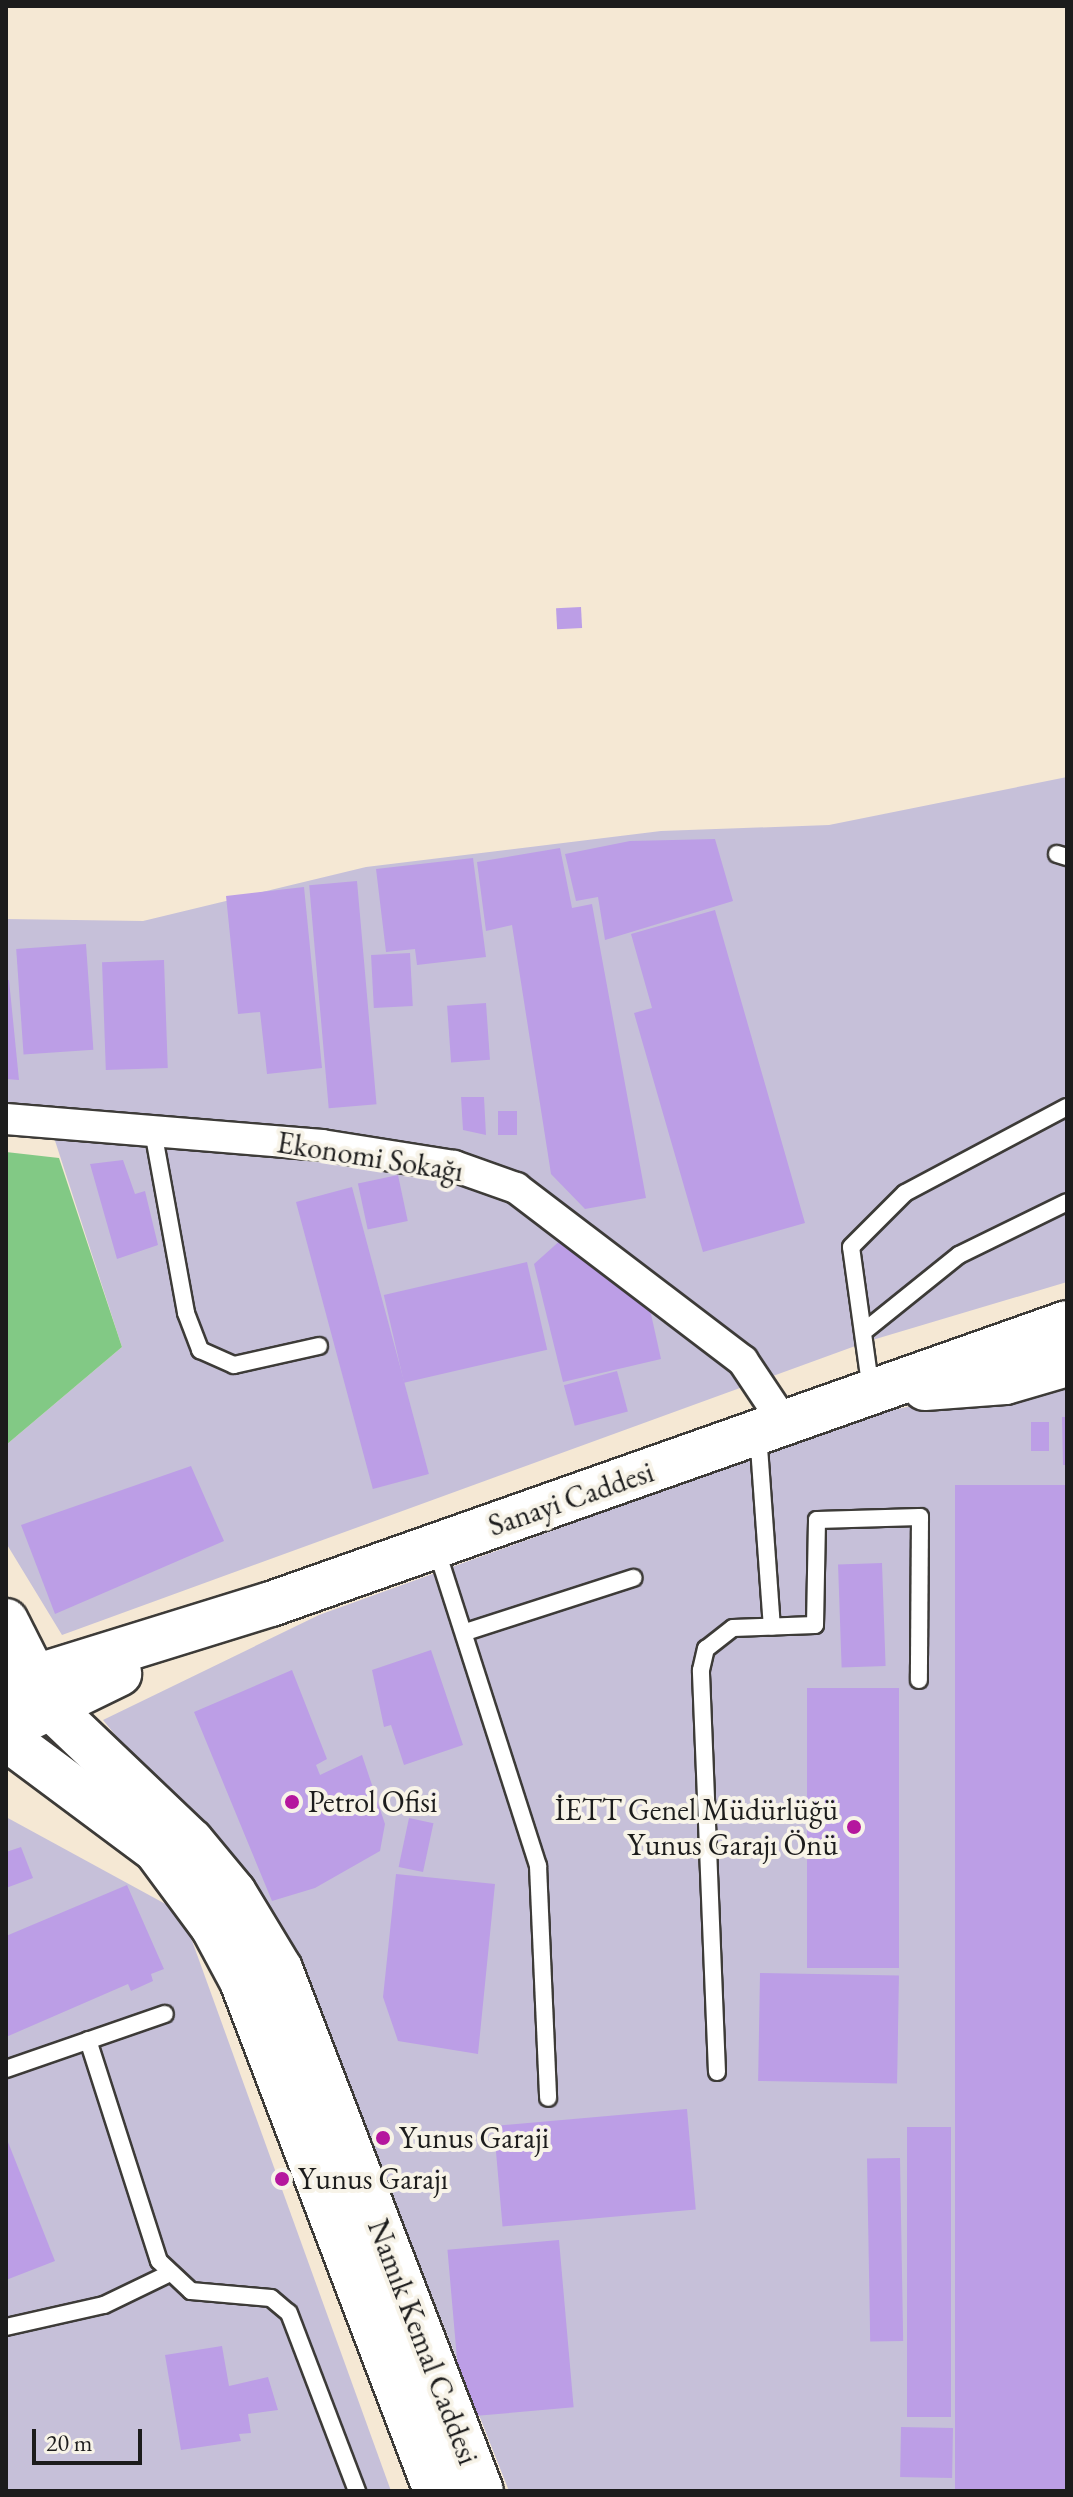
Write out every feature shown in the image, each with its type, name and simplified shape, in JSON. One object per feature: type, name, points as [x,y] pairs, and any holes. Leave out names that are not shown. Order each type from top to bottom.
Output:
[{"type":"street","name":"Ekonomi Sokağı","points":[[6,1119],[153,1131],[439,1163],[516,1188],[743,1361],[772,1428]]},
{"type":"street","name":"Sanayi Caddesi","points":[[6,1729],[29,1689],[1067,1323]]},
{"type":"street","name":"Sanayi Caddesi","points":[[871,1393],[1005,1382],[1067,1364]]},
{"type":"street","points":[[6,1621],[29,1689]]},
{"type":"street","name":"Namık Kemal Caddesi","points":[[29,1689],[191,1841],[234,1893],[436,2491]]},
{"type":"street","name":"Namık Kemal Caddesi","points":[[6,1738],[156,1850],[261,1975],[481,2491]]},
{"type":"lane","points":[[871,1393],[867,1329],[851,1247],[870,1221],[905,1193],[1067,1107]]},
{"type":"lane","points":[[153,1131],[186,1313],[200,1350],[234,1365],[319,1346]]},
{"type":"lane","points":[[867,1329],[959,1255],[1067,1202]]},
{"type":"lane","points":[[772,1428],[772,1626]]},
{"type":"lane","points":[[717,2072],[701,1670],[706,1649],[722,1633],[772,1626],[815,1625],[817,1520],[920,1517],[919,1680]]},
{"type":"lane","points":[[436,1546],[466,1632],[538,1866],[548,2098]]},
{"type":"lane","points":[[466,1632],[633,1578]]},
{"type":"lane","points":[[6,2069],[165,2014]]},
{"type":"lane","points":[[88,2040],[168,2274],[204,2295],[271,2298],[289,2313],[357,2491]]},
{"type":"lane","points":[[6,2327],[104,2305],[168,2274]]},
{"type":"shaded area","points":[[1067,777],[1067,1282],[869,1341],[62,1635],[6,1543],[6,1445],[122,1347],[46,1113],[6,1109],[6,919],[143,921],[366,867],[661,831],[829,825]]},
{"type":"shaded area","points":[[1067,1374],[1067,2491],[509,2491],[300,1962],[103,1720],[319,1615],[878,1413]]},
{"type":"shaded area","points":[[6,1817],[182,1913],[391,2491],[6,2491]]},
{"type":"green space","points":[[6,1152],[59,1158],[122,1347],[6,1445]]},
{"type":"building","points":[[581,607],[582,628],[557,629],[556,608]]},
{"type":"building","points":[[715,839],[733,901],[605,940],[598,897],[576,901],[565,854],[630,841]]},
{"type":"building","points":[[560,848],[572,908],[592,904],[646,1198],[585,1209],[551,1174],[512,925],[486,931],[477,862]]},
{"type":"building","points":[[473,858],[486,957],[417,965],[415,949],[386,952],[376,869]]},
{"type":"building","points":[[357,881],[377,1104],[329,1108],[309,885]]},
{"type":"building","points":[[304,887],[322,1068],[267,1074],[260,1012],[238,1014],[226,896]]},
{"type":"building","points":[[715,910],[805,1223],[703,1252],[634,1013],[652,1008],[631,934]]},
{"type":"building","points":[[86,944],[93,1050],[24,1055],[16,949]]},
{"type":"building","points":[[410,953],[413,1006],[374,1008],[371,955]]},
{"type":"building","points":[[164,960],[168,1068],[106,1070],[102,962]]},
{"type":"building","points":[[6,980],[9,980],[19,1080],[6,1079]]},
{"type":"building","points":[[486,1003],[490,1060],[451,1063],[447,1006]]},
{"type":"building","points":[[461,1097],[484,1097],[486,1135],[463,1130]]},
{"type":"building","points":[[498,1111],[517,1111],[517,1135],[498,1135]]},
{"type":"building","points":[[123,1160],[135,1194],[145,1191],[158,1245],[117,1259],[90,1164]]},
{"type":"building","points":[[398,1175],[408,1221],[368,1229],[358,1184]]},
{"type":"building","points":[[352,1187],[429,1474],[373,1489],[296,1202]]},
{"type":"building","points":[[563,1238],[649,1305],[661,1359],[563,1382],[534,1264]]},
{"type":"building","points":[[527,1262],[547,1350],[404,1383],[384,1295]]},
{"type":"building","points":[[617,1371],[628,1412],[575,1426],[564,1385]]},
{"type":"building","points":[[1062,1417],[1067,1417],[1067,1465],[1063,1465]]},
{"type":"building","points":[[1031,1422],[1049,1422],[1049,1451],[1031,1451]]},
{"type":"building","points":[[191,1466],[224,1541],[55,1614],[21,1525]]},
{"type":"building","points":[[955,1485],[1065,1485],[1065,2491],[955,2491]]},
{"type":"building","points":[[882,1563],[886,1666],[842,1667],[838,1565]]},
{"type":"building","points":[[431,1650],[463,1745],[404,1765],[391,1725],[384,1727],[372,1670]]},
{"type":"building","points":[[292,1670],[327,1759],[316,1765],[320,1775],[362,1755],[385,1824],[380,1851],[315,1888],[272,1901],[194,1712]]},
{"type":"building","name":"İETT Genel Müdürlüğü Yunus Garajı Önü","points":[[807,1688],[899,1688],[899,1968],[807,1968]]},
{"type":"building","points":[[409,1818],[433,1823],[423,1872],[399,1867]]},
{"type":"building","points":[[21,1847],[33,1878],[6,1888],[6,1852]]},
{"type":"building","points":[[396,1874],[495,1884],[478,2054],[398,2041],[383,1997]]},
{"type":"building","points":[[127,1885],[164,1969],[151,1974],[153,1981],[131,1991],[128,1984],[6,2037],[6,1936]]},
{"type":"building","points":[[760,1973],[899,1975],[897,2083],[758,2081]]},
{"type":"building","points":[[687,2109],[696,2210],[503,2227],[494,2126]]},
{"type":"building","points":[[907,2127],[951,2127],[951,2417],[907,2417]]},
{"type":"building","points":[[6,2137],[55,2261],[6,2280]]},
{"type":"building","points":[[900,2158],[903,2341],[870,2342],[867,2159]]},
{"type":"building","points":[[559,2240],[574,2407],[462,2417],[447,2250]]},
{"type":"building","points":[[222,2346],[229,2386],[268,2377],[278,2410],[248,2414],[251,2433],[239,2434],[241,2441],[181,2450],[165,2355]]},
{"type":"building","points":[[901,2427],[953,2428],[952,2478],[900,2477]]},
{"type":"place","name":"Petrol Ofisi","points":[[292,1802]]},
{"type":"place","name":"İETT Genel Müdürlüğü Yunus Garajı Önü","points":[[854,1827]]},
{"type":"place","name":"Yunus Garaji","points":[[383,2138]]},
{"type":"place","name":"Yunus Garajı","points":[[282,2179]]}]
